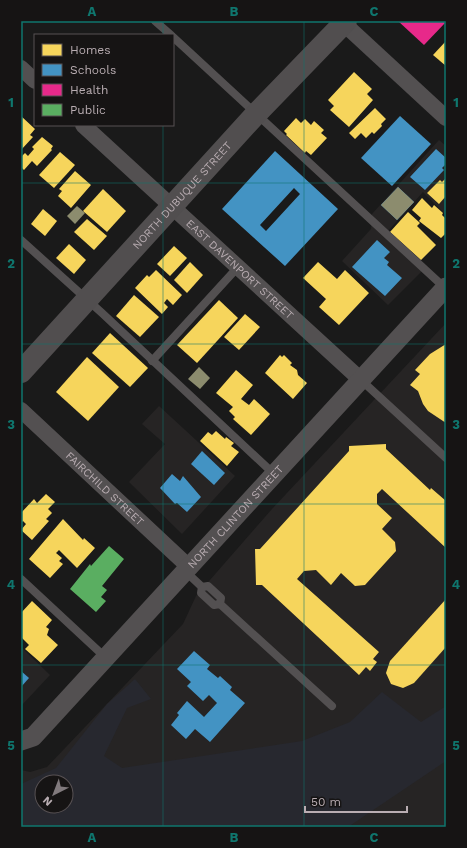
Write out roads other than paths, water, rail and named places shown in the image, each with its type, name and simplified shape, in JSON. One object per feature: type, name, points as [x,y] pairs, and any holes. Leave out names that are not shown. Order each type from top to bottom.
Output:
[{"type":"main road","name":"NORTH DUBUQUE STREET","points":[[21,372],[256,114],[344,22]]},
{"type":"street","points":[[344,22],[446,118]]},
{"type":"street","points":[[21,68],[34,80]]},
{"type":"street","name":"EAST DAVENPORT STREET","points":[[84,126],[361,380]]},
{"type":"street","name":"NORTH CLINTON STREET","points":[[21,741],[33,737],[445,287]]},
{"type":"street","name":"FAIRCHILD STREET","points":[[21,410],[187,569]]},
{"type":"lane","points":[[155,21],[169,34]]},
{"type":"lane","points":[[174,38],[445,287]]},
{"type":"lane","points":[[21,240],[274,474]]},
{"type":"lane","points":[[152,361],[238,267]]},
{"type":"lane","points":[[361,380],[446,458]]},
{"type":"lane","points":[[187,569],[202,587],[208,586],[221,598],[220,604],[332,706]]},
{"type":"lane","points":[[21,579],[106,658]]}]
